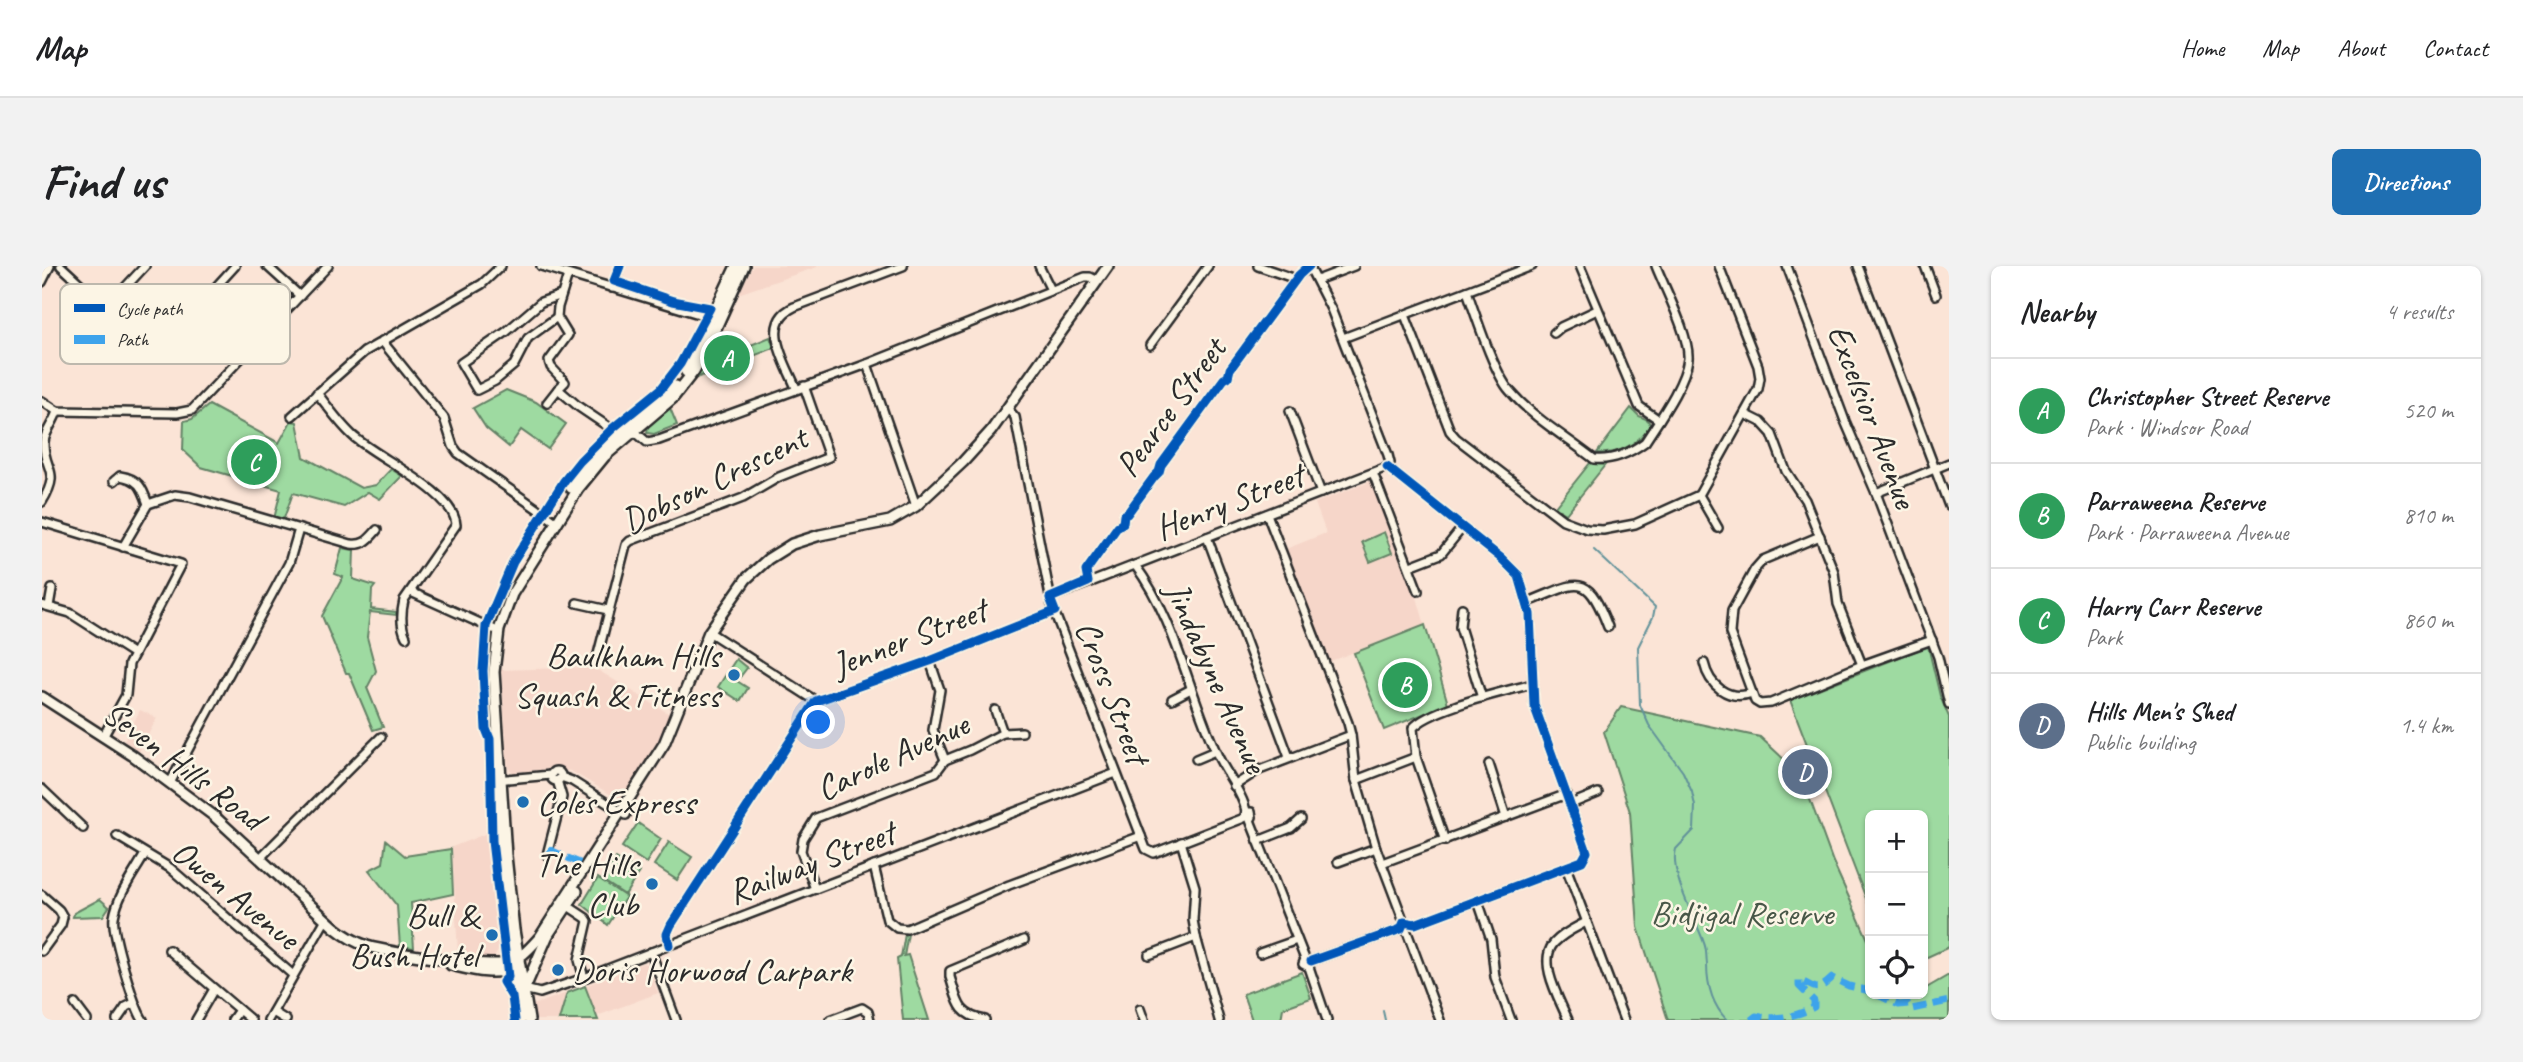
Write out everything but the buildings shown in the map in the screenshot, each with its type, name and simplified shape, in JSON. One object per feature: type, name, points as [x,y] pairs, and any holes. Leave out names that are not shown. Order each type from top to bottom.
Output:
[{"type":"main road","points":[[529,1020],[504,918],[494,672],[499,630],[512,594],[581,474],[620,434],[665,405],[688,380],[704,354],[736,266]]},
{"type":"main road","points":[[715,320],[744,266]]},
{"type":"main road","points":[[521,1020],[521,992],[544,936],[671,743],[686,691],[709,632],[746,579],[779,551],[820,535],[890,521],[916,506],[977,447],[1108,266]]},
{"type":"main road","points":[[515,963],[488,659],[493,629],[508,591],[554,520],[589,475],[631,429]]},
{"type":"main road","name":"Seven Hills Road","points":[[42,697],[170,783],[225,825],[339,937],[361,949],[492,972],[515,963]]},
{"type":"main road","points":[[515,963],[544,936],[568,906],[624,813]]},
{"type":"main road","name":"Seven Hills Road","points":[[325,921],[352,939],[379,949],[486,964],[515,963]]},
{"type":"main road","points":[[514,930],[526,941],[544,936]]},
{"type":"main road","points":[[492,972],[521,992]]},
{"type":"street","points":[[42,282],[50,266]]},
{"type":"street","points":[[61,266],[81,284]]},
{"type":"street","points":[[128,284],[145,266]]},
{"type":"street","points":[[219,284],[235,266]]},
{"type":"street","points":[[267,266],[287,284]]},
{"type":"street","points":[[290,307],[328,266]]},
{"type":"street","points":[[292,416],[364,352],[482,284],[501,266]]},
{"type":"street","points":[[541,266],[715,320]]},
{"type":"street","points":[[612,288],[620,266]]},
{"type":"street","points":[[800,387],[775,334],[783,314],[794,307],[903,266]]},
{"type":"street","points":[[1039,266],[1051,290]]},
{"type":"street","points":[[1150,345],[1208,266]]},
{"type":"street","points":[[1258,266],[1296,279]]},
{"type":"street","points":[[1317,280],[1354,266]]},
{"type":"street","points":[[1501,266],[1505,277]]},
{"type":"street","points":[[1343,338],[1532,266]]},
{"type":"street","points":[[1580,266],[1639,406],[1659,420]]},
{"type":"street","points":[[1467,292],[1508,389],[1530,410],[1594,459],[1607,460],[1636,449],[1646,442],[1685,372],[1688,357],[1686,342],[1656,266]]},
{"type":"street","points":[[1405,315],[1450,431],[1456,438],[1563,520],[1587,529],[1618,528],[1635,524],[1699,495],[1758,388],[1758,366],[1720,266]]},
{"type":"street","name":"Excelsior Avenue","points":[[1787,266],[1938,657],[1949,704]]},
{"type":"street","points":[[1858,266],[1949,506]]},
{"type":"street","points":[[1924,266],[1936,295]]},
{"type":"street","points":[[1309,962],[1582,861],[1587,852],[1536,713],[1528,602],[1521,581],[1515,570],[1387,467],[1389,459],[1343,338],[1310,267]]},
{"type":"street","name":"Pearce Street","points":[[1088,582],[1086,571],[1118,526],[1123,523],[1124,515],[1159,472],[1160,465],[1228,377],[1230,369],[1296,279],[1310,267]]},
{"type":"street","points":[[547,403],[565,382],[549,361],[568,335],[557,317],[568,275]]},
{"type":"street","points":[[631,429],[642,439],[652,442],[867,363],[1085,277],[1098,281]]},
{"type":"street","points":[[290,287],[300,296]]},
{"type":"street","points":[[557,317],[528,338],[514,365],[495,381],[477,390],[461,363],[506,332],[541,302],[561,295]]},
{"type":"street","points":[[1554,333],[1597,310]]},
{"type":"street","points":[[382,341],[444,418],[458,453],[554,520]]},
{"type":"street","points":[[867,363],[916,506]]},
{"type":"street","points":[[42,401],[57,411],[169,413],[192,410],[236,364]]},
{"type":"street","name":"Dobson Crescent","points":[[596,662],[625,548],[631,541],[743,498],[779,477],[829,457],[800,387]]},
{"type":"street","points":[[558,389],[579,407],[620,434]]},
{"type":"street","points":[[317,393],[353,436],[426,486],[456,519],[456,526],[404,600],[401,614],[406,638]]},
{"type":"street","name":"Cross Street","points":[[1007,408],[1016,420],[1050,598],[1141,836]]},
{"type":"street","points":[[42,502],[52,484],[44,443],[57,411]]},
{"type":"street","points":[[1290,411],[1321,493]]},
{"type":"street","points":[[1745,414],[1761,422],[1772,434],[1786,471],[1805,500],[1834,572],[1838,604],[1862,665]]},
{"type":"street","points":[[1876,492],[1949,463]]},
{"type":"street","name":"Henry Street","points":[[1050,598],[1387,467]]},
{"type":"street","points":[[1373,473],[1418,591]]},
{"type":"street","points":[[114,481],[120,475],[137,481],[142,486],[148,504]]},
{"type":"street","points":[[124,547],[148,504],[175,495],[360,545],[377,530]]},
{"type":"street","points":[[1699,495],[1718,528]]},
{"type":"street","points":[[1267,514],[1351,735],[1356,780],[1376,848],[1440,1020]]},
{"type":"street","points":[[42,522],[181,564],[128,667],[126,695],[103,737]]},
{"type":"street","points":[[1410,566],[1441,554],[1462,528]]},
{"type":"street","points":[[170,783],[289,563],[299,529]]},
{"type":"street","points":[[1820,536],[1763,560],[1755,569],[1732,611],[1730,633],[1755,701],[1765,705],[1931,640]]},
{"type":"street","points":[[1207,537],[1289,757]]},
{"type":"street","name":"Jindabyne Avenue","points":[[1135,565],[1155,592],[1215,751],[1243,802],[1247,817]]},
{"type":"street","points":[[1528,602],[1573,585],[1583,586],[1594,595],[1608,627]]},
{"type":"street","points":[[52,589],[45,605],[70,612],[134,654]]},
{"type":"street","points":[[411,592],[493,629]]},
{"type":"street","points":[[577,603],[608,610]]},
{"type":"street","points":[[1462,608],[1460,627],[1482,698]]},
{"type":"street","name":"Jenner Street","points":[[669,945],[667,934],[671,925],[816,701],[1055,611]]},
{"type":"street","points":[[709,632],[816,701]]},
{"type":"street","points":[[930,660],[941,697],[933,730],[945,760]]},
{"type":"street","points":[[1704,663],[1708,677],[1720,690],[1737,695],[1752,693]]},
{"type":"street","points":[[1445,841],[1416,757],[1412,730],[1431,716],[1532,684]]},
{"type":"street","points":[[1172,699],[1191,689]]},
{"type":"street","points":[[995,710],[1003,733]]},
{"type":"street","name":"Carole Avenue","points":[[815,889],[801,851],[803,839],[816,818],[936,772],[945,760],[1003,733],[1022,732]]},
{"type":"street","points":[[1234,786],[1257,771],[1289,757],[1351,735]]},
{"type":"street","points":[[260,858],[381,737]]},
{"type":"street","points":[[1196,759],[1215,751]]},
{"type":"street","points":[[1356,780],[1416,757]]},
{"type":"street","points":[[1489,764],[1506,817]]},
{"type":"street","name":"Railway Street","points":[[521,992],[546,991],[584,978],[1116,773]]},
{"type":"street","points":[[498,779],[557,776],[576,779],[594,794]]},
{"type":"street","points":[[557,776],[594,794],[624,813]]},
{"type":"street","points":[[557,776],[562,793]]},
{"type":"street","points":[[547,855],[562,793],[566,786],[571,784],[584,789]]},
{"type":"street","points":[[42,789],[83,828]]},
{"type":"street","points":[[1571,804],[1598,793]]},
{"type":"street","points":[[1382,863],[1567,794]]},
{"type":"street","points":[[874,866],[887,920],[897,928],[907,929],[1009,885],[1141,836],[1146,849],[1153,853],[1247,817],[1297,940],[1309,962],[1327,1020]]},
{"type":"street","points":[[1258,841],[1291,828],[1301,819]]},
{"type":"street","name":"Owen Avenue","points":[[117,836],[178,876],[293,975]]},
{"type":"street","points":[[1181,842],[1195,887],[1193,920],[1196,937],[1219,1020]]},
{"type":"street","points":[[1338,862],[1376,848]]},
{"type":"street","name":"Owen Avenue","points":[[134,1003],[113,923],[121,894],[145,854]]},
{"type":"street","points":[[1566,867],[1624,1020]]},
{"type":"street","points":[[42,895],[63,917],[61,925],[42,951]]},
{"type":"street","points":[[1478,901],[1491,939],[1495,977],[1511,1020]]},
{"type":"street","points":[[568,906],[588,919],[579,960],[584,978]]},
{"type":"street","points":[[268,1020],[325,921]]},
{"type":"street","points":[[1568,1020],[1547,960],[1552,945],[1586,922]]},
{"type":"street","points":[[1149,955],[1196,937]]},
{"type":"street","points":[[985,1020],[962,1012],[950,971],[1024,940]]},
{"type":"street","points":[[1260,953],[1297,940]]},
{"type":"street","points":[[169,950],[251,1020]]},
{"type":"street","points":[[651,952],[676,1020]]},
{"type":"street","points":[[196,1020],[214,989]]},
{"type":"street","points":[[117,1020],[127,1007],[134,1003],[142,1020]]},
{"type":"street","points":[[75,1004],[87,1020]]},
{"type":"street","points":[[830,1020],[867,1007],[870,1020]]},
{"type":"street","points":[[1139,1009],[1144,1020]]},
{"type":"street","points":[[232,1020],[239,1010]]},
{"type":"street","points":[[273,1012],[286,1020]]},
{"type":"shaded area","points":[[753,266],[820,266],[738,294]]},
{"type":"shaded area","points":[[1372,481],[1416,594],[1425,625],[1328,662],[1286,549],[1326,533],[1315,503]]},
{"type":"shaded area","points":[[593,667],[671,715],[665,735],[624,798],[620,800],[571,771],[555,769],[513,772],[508,768],[501,670]]},
{"type":"shaded area","points":[[140,710],[157,718],[139,752],[124,741]]},
{"type":"shaded area","points":[[490,832],[500,948],[494,957],[458,954],[452,847]]},
{"type":"shaded area","points":[[643,963],[648,965],[658,993],[597,1016],[585,986]]},
{"type":"shaded area","points":[[567,993],[559,1020],[535,1020],[533,1005]]},
{"type":"green space","points":[[770,337],[774,348],[696,378],[713,348],[734,352]]},
{"type":"green space","points":[[506,390],[536,402],[566,424],[548,449],[521,430],[509,447],[486,428],[473,408]]},
{"type":"green space","points":[[209,405],[279,443],[291,421],[297,422],[304,457],[361,488],[376,485],[391,469],[402,476],[380,499],[368,492],[344,507],[293,493],[283,521],[274,519],[281,490],[201,467],[183,450],[184,421],[192,419]]},
{"type":"green space","points":[[670,408],[677,425],[654,434],[647,433],[648,426]]},
{"type":"green space","points":[[1631,408],[1648,420],[1650,425],[1645,432],[1627,447],[1613,452],[1597,453]]},
{"type":"green space","points":[[1590,463],[1605,465],[1566,514],[1555,507]]},
{"type":"green space","points":[[1384,532],[1392,553],[1370,562],[1362,542]]},
{"type":"green space","points":[[342,548],[354,550],[353,579],[375,586],[372,590],[371,609],[396,612],[396,615],[370,612],[367,637],[376,671],[367,688],[383,727],[373,730],[322,616],[343,577],[335,574]]},
{"type":"green space","points":[[1425,625],[1448,704],[1384,730],[1354,653]]},
{"type":"green space","points":[[1928,646],[1940,696],[1949,717],[1949,947],[1928,957],[1928,810],[1865,810],[1865,896],[1790,700]]},
{"type":"green space","name":"Baulkham Hills Squash & Fitness","points":[[736,659],[747,668],[737,681],[748,688],[740,701],[718,687]]},
{"type":"green space","name":"Bidjigal Reserve","points":[[1621,707],[1760,737],[1801,775],[1833,862],[1865,933],[1865,999],[1928,999],[1928,987],[1949,975],[1949,1020],[1668,1020],[1638,927],[1630,812],[1604,732]]},
{"type":"green space","points":[[638,823],[661,839],[646,863],[622,847]]},
{"type":"green space","points":[[386,840],[405,856],[451,849],[453,894],[411,903],[414,948],[400,946],[397,906],[369,870],[383,863]]},
{"type":"green space","points":[[669,842],[692,857],[677,880],[654,865]]},
{"type":"green space","points":[[616,858],[639,872],[625,895],[602,880]]},
{"type":"green space","points":[[598,878],[626,897],[608,925],[582,904]]},
{"type":"green space","points":[[100,899],[109,907],[103,916],[73,917],[74,913]]},
{"type":"green space","points":[[905,934],[908,934],[904,956],[908,955],[929,1020],[903,1020],[897,959],[901,957]]},
{"type":"green space","points":[[1302,972],[1311,998],[1283,1008],[1281,1020],[1252,1020],[1243,994]]},
{"type":"green space","points":[[585,986],[598,1020],[559,1020],[567,993]]},
{"type":"waterway","points":[[1594,550],[1655,607],[1638,647],[1640,705],[1649,725],[1683,772],[1692,792],[1695,806],[1694,830],[1676,849],[1676,871],[1705,946],[1711,994],[1727,1020]]},
{"type":"waterway","points":[[1383,1011],[1385,1020]]},
{"type":"marked path","points":[[548,849],[586,866]]},
{"type":"marked path","points":[[1751,1020],[1756,1016],[1778,1018],[1793,1015],[1814,1007],[1814,1001],[1799,986],[1799,980],[1819,988],[1832,978],[1865,990]]},
{"type":"marked path","points":[[1886,999],[1899,1005],[1908,1004],[1912,1009],[1949,1001]]},
{"type":"cycle path","points":[[515,1020],[512,997],[503,982],[508,977],[492,841],[490,739],[486,729],[483,671],[486,626],[513,562],[564,481],[613,428],[661,389],[680,364],[710,308],[673,301],[614,281],[620,266]]},
{"type":"cycle path","points":[[669,945],[667,934],[671,925],[816,701],[930,661],[1055,611],[1050,598],[1088,582],[1086,571],[1118,526],[1123,523],[1124,515],[1159,472],[1161,465],[1228,377],[1230,369],[1299,275],[1309,266]]},
{"type":"cycle path","points":[[1311,961],[1401,929],[1404,922],[1415,924],[1582,861],[1587,852],[1534,705],[1530,614],[1519,576],[1501,558],[1387,467]]},
{"type":"place","name":"Christopher Street Reserve","points":[[727,358]]},
{"type":"place","name":"Harry Carr Reserve","points":[[254,462]]},
{"type":"place","name":"Baulkham Hills Squash & Fitness","points":[[734,675]]},
{"type":"place","name":"Parraweena Reserve","points":[[1405,685]]},
{"type":"place","name":"Hills Men's Shed","points":[[1805,772]]},
{"type":"place","name":"Coles Express","points":[[523,802]]},
{"type":"place","name":"The Hills Club","points":[[652,884]]},
{"type":"place","name":"Bull & Bush Hotel","points":[[492,935]]},
{"type":"place","name":"Doris Horwood Carpark","points":[[558,970]]}]
